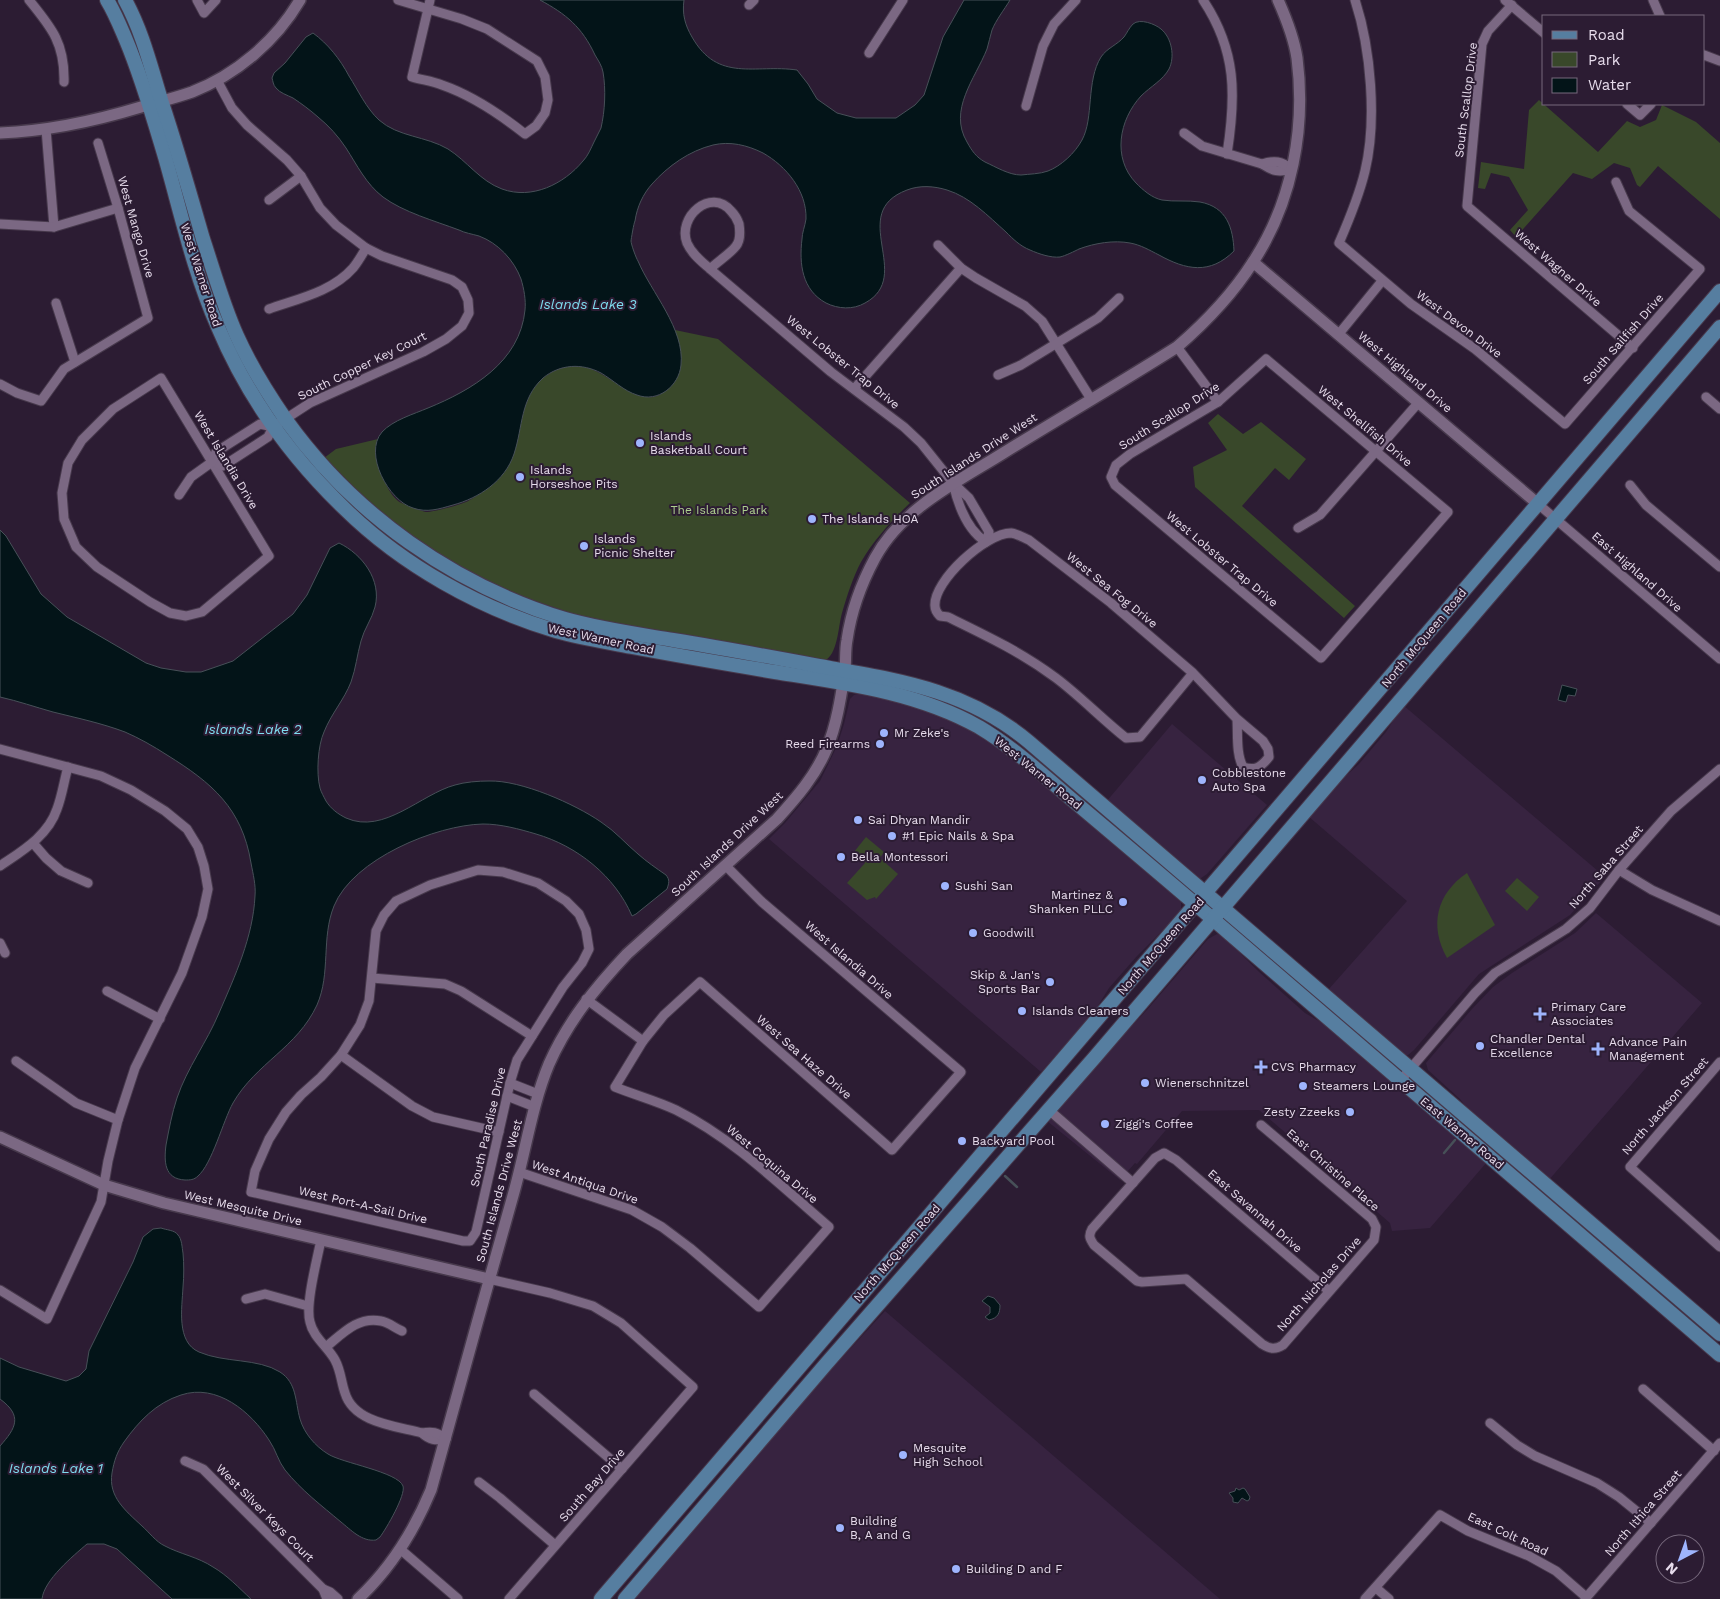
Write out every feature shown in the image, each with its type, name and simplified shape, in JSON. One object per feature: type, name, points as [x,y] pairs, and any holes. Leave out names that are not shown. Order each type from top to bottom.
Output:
[{"type":"main road","name":"West Warner Road","points":[[107,0],[114,10],[155,103],[216,282],[238,339],[286,420],[338,483],[386,525],[435,559],[497,593],[565,618],[843,677],[935,707],[978,727],[1019,755],[1204,912]]},
{"type":"main road","name":"West Warner Road","points":[[125,0],[143,40],[155,103],[202,285],[216,324],[250,390],[274,427],[300,462],[364,527],[428,573],[475,599],[518,617],[570,635],[711,661],[910,683],[964,702],[996,719],[1029,742],[1214,901]]},
{"type":"main road","name":"North McQueen Road","points":[[625,1599],[826,1364],[1124,1024],[1204,912],[1372,699],[1720,291]]},
{"type":"main road","name":"North McQueen Road","points":[[601,1599],[1110,1005],[1204,912],[1389,714],[1720,327]]},
{"type":"main road","points":[[1372,699],[1389,714]]},
{"type":"main road","points":[[1019,755],[1029,742]]},
{"type":"main road","name":"East Warner Road","points":[[1214,901],[1720,1334]]},
{"type":"main road","name":"East Warner Road","points":[[1204,912],[1720,1355]]},
{"type":"main road","points":[[1110,1005],[1124,1024]]},
{"type":"main road","points":[[1032,1096],[1049,1110]]},
{"type":"main road","points":[[1588,1242],[1604,1244],[1626,1263],[1639,1265]]},
{"type":"street","points":[[29,0],[51,27],[62,51],[64,82]]},
{"type":"street","points":[[197,0],[204,13],[216,0]]},
{"type":"street","points":[[0,133],[46,129],[110,116],[193,91],[217,80],[257,53],[280,29],[300,0]]},
{"type":"street","points":[[398,0],[429,5],[487,29],[537,61],[545,77],[548,100],[545,113],[536,126],[525,134],[511,123],[464,95],[442,85],[412,77],[429,5]]},
{"type":"street","points":[[869,53],[903,0]]},
{"type":"street","points":[[1026,106],[1043,46],[1054,24],[1076,0]]},
{"type":"street","points":[[1202,0],[1215,19],[1233,78],[1233,118],[1227,154]]},
{"type":"street","name":"South Islands Drive West","points":[[358,1599],[400,1549],[422,1512],[431,1490],[520,1172],[538,1094],[564,1034],[586,999],[627,954],[777,819],[817,770],[828,746],[836,719],[843,677],[846,641],[854,608],[876,557],[894,532],[915,511],[953,483],[1177,347],[1203,324],[1230,293],[1253,262],[1271,230],[1285,195],[1292,169],[1298,130],[1300,94],[1296,56],[1286,18],[1278,0]]},
{"type":"street","name":"West Devon Drive","points":[[1355,0],[1367,47],[1371,125],[1366,170],[1339,243],[1382,281],[1475,349],[1565,424]]},
{"type":"street","points":[[1653,0],[1660,15]]},
{"type":"street","points":[[1508,3],[1542,31]]},
{"type":"street","name":"South Scallop Drive","points":[[1467,206],[1482,44],[1488,31],[1508,3]]},
{"type":"street","points":[[1705,55],[1720,61]]},
{"type":"street","points":[[217,80],[232,108],[247,125],[287,160],[302,176],[320,208],[336,225],[366,248],[352,268],[333,284],[314,294],[269,309]]},
{"type":"street","points":[[1628,105],[1640,115],[1649,105]]},
{"type":"street","points":[[46,129],[54,227]]},
{"type":"street","points":[[1184,133],[1202,146],[1262,164],[1271,170],[1281,172],[1292,169]]},
{"type":"street","name":"West Mango Drive","points":[[76,362],[148,318],[98,143]]},
{"type":"street","points":[[269,200],[302,176]]},
{"type":"street","name":"South Sailfish Drive","points":[[1565,424],[1700,269],[1629,211],[1616,182]]},
{"type":"street","name":"West Lobster Trap Drive","points":[[710,269],[737,245],[741,232],[738,218],[728,208],[717,202],[703,204],[690,215],[684,226],[687,242],[696,257],[710,269],[831,372],[904,427],[921,443],[953,483]]},
{"type":"street","name":"West Wagner Drive","points":[[1467,206],[1632,348]]},
{"type":"street","points":[[0,224],[54,227],[118,208]]},
{"type":"street","points":[[938,245],[961,268],[1026,306],[1042,321],[1091,398]]},
{"type":"street","name":"South Copper Key Court","points":[[212,462],[223,466],[268,437],[274,427],[310,403],[423,352],[446,339],[462,326],[469,313],[468,300],[462,287],[452,280],[382,256],[366,248]]},
{"type":"street","name":"West Highland Drive","points":[[1253,262],[1538,504]]},
{"type":"street","points":[[854,389],[961,268]]},
{"type":"street","points":[[1338,335],[1382,281]]},
{"type":"street","points":[[998,375],[1021,365],[1098,318],[1119,298]]},
{"type":"street","points":[[0,384],[17,393],[40,401],[64,369],[76,362],[56,303]]},
{"type":"street","points":[[1177,347],[1218,402]]},
{"type":"street","name":"South Scallop Drive","points":[[1111,477],[1116,465],[1130,454],[1218,402],[1266,359]]},
{"type":"street","name":"West Shellfish Drive","points":[[1266,359],[1448,512],[1321,658]]},
{"type":"street","name":"West Islandia Drive","points":[[161,378],[212,462],[269,556],[202,612],[186,616],[170,613],[97,567],[76,547],[64,519],[62,493],[68,463],[82,440],[113,409],[161,378]]},
{"type":"street","points":[[1706,397],[1720,409]]},
{"type":"street","points":[[1298,528],[1320,515],[1419,402]]},
{"type":"street","name":"South Copper Key Court","points":[[179,495],[191,476],[212,462],[216,452],[260,424],[274,427]]},
{"type":"street","name":"West Lobster Trap Drive","points":[[1111,477],[1115,485],[1321,658]]},
{"type":"street","points":[[953,483],[958,504],[977,536],[986,542],[964,560],[945,580],[938,593],[934,609],[940,616],[948,617],[1002,642],[1030,660],[1057,679],[1126,738],[1140,737],[1193,673]]},
{"type":"street","points":[[1630,485],[1646,505],[1719,565]]},
{"type":"street","name":"East Highland Drive","points":[[1538,504],[1720,659]]},
{"type":"street","name":"West Sea Fog Drive","points":[[986,542],[1010,533],[1018,535],[1037,546],[1111,603],[1193,673],[1236,719],[1264,741],[1269,757],[1263,766],[1253,770],[1243,768],[1238,758],[1239,742],[1236,719]]},
{"type":"street","points":[[0,749],[100,776],[132,790],[165,811],[187,829],[198,847],[208,889],[202,917],[182,974],[135,1068],[118,1120],[101,1202],[47,1319],[0,1290]]},
{"type":"street","points":[[0,866],[33,843],[47,828],[57,811],[68,767]]},
{"type":"street","name":"North Saba Street","points":[[1400,1081],[1475,993],[1495,973],[1566,929],[1590,908],[1619,870],[1671,811],[1720,769]]},
{"type":"street","points":[[33,843],[61,871],[88,884]]},
{"type":"street","name":"West Islandia Drive","points":[[725,865],[762,902],[960,1072],[892,1150]]},
{"type":"street","name":"South Paradise Drive","points":[[372,978],[376,931],[384,915],[396,901],[430,885],[478,870],[503,872],[538,883],[566,901],[579,914],[586,930],[589,949],[582,963],[563,987],[517,1060],[498,1132],[476,1232],[470,1240]]},
{"type":"street","points":[[1619,870],[1652,890],[1720,921]]},
{"type":"street","points":[[0,943],[5,953]]},
{"type":"street","points":[[498,1132],[434,1117],[412,1106],[341,1055],[360,1025],[369,1001],[372,978],[445,984],[461,991],[532,1036]]},
{"type":"street","name":"West Sea Haze Drive","points":[[643,1041],[664,1015],[700,982],[892,1150]]},
{"type":"street","points":[[107,991],[160,1019]]},
{"type":"street","points":[[586,999],[643,1041]]},
{"type":"street","name":"West Coquina Drive","points":[[643,1041],[614,1087],[674,1109],[708,1128],[742,1152],[829,1227],[759,1308]]},
{"type":"street","name":"West Port-A-Sail Drive","points":[[341,1055],[321,1077],[301,1094],[286,1112],[269,1139],[255,1171],[251,1192],[463,1241],[470,1240]]},
{"type":"street","points":[[16,1061],[76,1103],[118,1120]]},
{"type":"street","name":"North Jackson Street","points":[[1720,1062],[1630,1167],[1720,1247]]},
{"type":"street","points":[[510,1083],[538,1094]]},
{"type":"street","points":[[507,1096],[535,1107]]},
{"type":"street","points":[[1049,1110],[1133,1183]]},
{"type":"street","name":"East Christine Place","points":[[1261,1125],[1372,1220],[1376,1227],[1374,1240]]},
{"type":"street","name":"West Mesquite Drive","points":[[0,1137],[104,1185],[182,1208],[489,1279]]},
{"type":"street","name":"East Savannah Drive","points":[[1133,1183],[1155,1158],[1164,1153],[1176,1160],[1328,1291]]},
{"type":"street","points":[[1320,1175],[1327,1168]]},
{"type":"street","name":"West Antiqua Drive","points":[[520,1172],[632,1210],[662,1227],[690,1248],[759,1308]]},
{"type":"street","name":"North Nicholas Drive","points":[[1133,1183],[1092,1229],[1089,1234],[1090,1240],[1094,1245],[1142,1282],[1186,1279],[1268,1348],[1277,1349],[1283,1345],[1374,1240]]},
{"type":"street","points":[[321,1240],[308,1306],[310,1323],[316,1336],[336,1360],[342,1375],[344,1393],[350,1406],[360,1415],[422,1433],[429,1439],[436,1441],[446,1439]]},
{"type":"street","name":"South Bay Drive","points":[[489,1279],[593,1306],[622,1323],[693,1387],[509,1599]]},
{"type":"street","points":[[246,1299],[265,1294],[308,1306]]},
{"type":"street","points":[[326,1347],[353,1326],[366,1320],[382,1321],[402,1331]]},
{"type":"street","points":[[1643,1388],[1717,1447]]},
{"type":"street","points":[[534,1394],[622,1469]]},
{"type":"street","points":[[1490,1423],[1517,1445],[1535,1456],[1598,1483],[1619,1497],[1650,1523]]},
{"type":"street","name":"North Ithica Street","points":[[1586,1598],[1717,1447]]},
{"type":"street","name":"West Silver Keys Court","points":[[185,1461],[203,1470],[323,1589],[338,1599]]},
{"type":"street","points":[[479,1482],[555,1546]]},
{"type":"street","name":"East Colt Road","points":[[1376,1588],[1440,1515],[1556,1571],[1586,1598]]},
{"type":"street","points":[[400,1549],[458,1599]]},
{"type":"street","points":[[1365,1599],[1376,1588],[1389,1599]]},
{"type":"street","name":"West Silver Keys Court","points":[[323,1589],[327,1599]]},
{"type":"shaded area","points":[[860,693],[877,695],[946,717],[1001,748],[1181,902],[1181,912],[1137,956],[1109,988],[1094,1012],[1041,1072],[769,839],[820,781],[837,746],[850,699]]},
{"type":"shaded area","points":[[1403,705],[1605,877],[1570,915],[1479,974],[1408,1055],[1404,1055],[1328,990],[1407,901],[1308,816],[1328,792],[1359,764],[1386,732]]},
{"type":"shaded area","points":[[1172,724],[1267,805],[1207,874],[1201,878],[1197,878],[1106,802]]},
{"type":"shaded area","points":[[1596,913],[1702,1003],[1548,1181],[1473,1116],[1460,1099],[1428,1070],[1426,1063],[1493,987],[1575,933]]},
{"type":"shaded area","points":[[1217,934],[1223,936],[1258,971],[1305,1013],[1331,1028],[1487,1162],[1430,1228],[1392,1231],[1390,1223],[1259,1110],[1182,1111],[1137,1164],[1135,1163],[1120,1180],[1047,1121],[1208,939]]},
{"type":"shaded area","name":"Mesquite High School","points":[[885,1311],[1220,1599],[620,1599]]},
{"type":"green space","points":[[1539,100],[1542,105],[1545,105],[1598,152],[1627,121],[1640,127],[1656,120],[1662,105],[1696,122],[1720,143],[1720,219],[1658,166],[1640,187],[1637,185],[1630,168],[1614,163],[1592,179],[1573,173],[1516,237],[1510,230],[1528,210],[1509,177],[1491,173],[1485,189],[1478,188],[1481,162],[1524,169],[1529,110]]},
{"type":"green space","name":"The Islands Park","points":[[675,330],[718,339],[910,503],[883,531],[861,562],[842,613],[835,647],[829,658],[824,661],[585,618],[512,593],[463,569],[414,538],[359,495],[324,458],[336,449],[378,439],[376,453],[379,466],[388,489],[398,501],[426,512],[466,502],[484,491],[500,477],[508,464],[514,450],[525,406],[539,382],[561,368],[583,367],[596,371],[636,394],[655,397],[665,390],[681,359]]},
{"type":"green space","points":[[1218,414],[1243,434],[1261,422],[1306,459],[1289,480],[1275,468],[1242,506],[1355,606],[1344,618],[1195,487],[1193,467],[1227,450],[1208,423]]},
{"type":"green space","points":[[866,837],[884,852],[880,858],[898,874],[876,899],[875,897],[867,900],[847,883],[865,863],[854,852]]},
{"type":"green space","points":[[1467,873],[1495,925],[1447,958],[1438,934],[1439,911],[1448,891]]},
{"type":"green space","points":[[1517,878],[1539,897],[1527,911],[1505,891]]},
{"type":"water","name":"Islands Lake 3","points":[[540,0],[684,0],[684,15],[690,33],[702,51],[713,61],[738,68],[797,70],[817,99],[837,113],[856,118],[896,118],[915,105],[924,95],[943,37],[964,0],[1010,0],[992,30],[987,49],[965,95],[960,118],[967,142],[977,156],[985,162],[1012,174],[1021,175],[1042,173],[1053,169],[1076,150],[1086,131],[1093,77],[1101,57],[1124,37],[1130,27],[1136,22],[1155,25],[1168,37],[1172,53],[1171,64],[1163,77],[1141,96],[1128,116],[1123,127],[1121,139],[1121,151],[1124,162],[1128,173],[1136,183],[1155,197],[1167,201],[1200,202],[1217,209],[1227,220],[1230,227],[1234,251],[1216,264],[1198,268],[1179,264],[1141,246],[1124,242],[1098,244],[1060,257],[1049,256],[1026,248],[1014,240],[963,197],[942,189],[917,187],[907,190],[890,200],[882,214],[880,229],[884,277],[879,291],[860,305],[851,308],[835,307],[818,298],[807,284],[804,276],[801,248],[806,219],[805,209],[803,199],[794,180],[780,165],[763,153],[745,146],[726,143],[713,145],[687,155],[658,177],[643,196],[631,240],[637,259],[673,324],[678,338],[681,351],[681,365],[672,386],[660,395],[645,397],[628,391],[601,373],[579,366],[571,366],[550,373],[543,378],[530,395],[523,414],[514,454],[510,464],[498,480],[481,493],[463,502],[433,510],[413,508],[404,504],[395,496],[381,476],[375,452],[377,441],[382,432],[392,424],[445,401],[477,383],[504,359],[514,345],[521,328],[525,310],[521,279],[510,259],[493,243],[479,236],[410,212],[383,197],[367,180],[333,131],[306,107],[278,90],[274,86],[272,78],[274,73],[285,63],[306,37],[313,33],[333,52],[370,110],[387,126],[448,149],[480,176],[502,189],[513,192],[525,192],[547,188],[567,177],[585,159],[589,152],[601,128],[605,86],[600,63],[579,29],[565,16]]},
{"type":"water","name":"Islands Lake 2","points":[[0,530],[6,536],[41,594],[67,617],[146,663],[161,668],[186,672],[201,672],[233,661],[293,614],[307,595],[330,548],[339,543],[355,554],[368,569],[376,587],[376,597],[374,611],[361,641],[351,682],[327,725],[320,744],[319,782],[322,793],[330,806],[346,818],[360,822],[374,821],[402,811],[442,790],[459,784],[489,781],[516,784],[563,801],[606,826],[641,857],[666,875],[669,882],[667,889],[632,916],[616,888],[593,864],[580,855],[551,839],[523,830],[496,825],[464,826],[443,831],[420,838],[377,860],[344,889],[334,906],[328,930],[324,981],[317,1005],[309,1020],[299,1033],[242,1089],[229,1111],[213,1152],[203,1170],[192,1180],[178,1179],[169,1173],[165,1157],[175,1104],[186,1076],[214,1024],[231,985],[251,926],[255,888],[247,844],[232,812],[211,787],[183,765],[156,748],[125,732],[98,723],[0,697]]},
{"type":"water","points":[[1562,685],[1577,689],[1575,696],[1568,695],[1566,702],[1558,700]]},
{"type":"water","name":"Islands Lake 1","points":[[161,1228],[177,1233],[181,1241],[184,1266],[182,1324],[187,1341],[192,1347],[199,1352],[219,1358],[262,1365],[286,1376],[294,1393],[302,1424],[314,1443],[328,1454],[381,1472],[399,1481],[403,1486],[403,1490],[399,1504],[380,1537],[376,1540],[371,1540],[361,1537],[319,1504],[291,1477],[283,1467],[262,1430],[243,1410],[232,1402],[207,1393],[194,1392],[181,1395],[156,1408],[136,1427],[124,1442],[114,1464],[111,1482],[113,1489],[124,1509],[159,1542],[218,1570],[251,1599],[172,1599],[117,1549],[104,1544],[87,1544],[53,1576],[42,1599],[0,1599],[0,1446],[10,1433],[15,1422],[12,1411],[0,1399],[0,1358],[19,1367],[66,1381],[79,1376],[86,1369],[89,1351],[133,1262],[143,1237],[153,1229]]},
{"type":"water","points":[[988,1296],[994,1298],[1000,1305],[998,1315],[989,1320],[985,1317],[990,1313],[990,1307],[982,1301]]},
{"type":"water","points":[[1236,1488],[1239,1490],[1245,1489],[1250,1497],[1249,1500],[1247,1501],[1242,1498],[1238,1503],[1233,1502],[1233,1498],[1229,1493],[1235,1491]]},
{"type":"waterway","points":[[1444,1153],[1455,1140]]},
{"type":"waterway","points":[[1005,1176],[1017,1187]]},
{"type":"place","name":"Islands Basketball Court","points":[[640,443]]},
{"type":"place","name":"Islands Horseshoe Pits","points":[[520,477]]},
{"type":"place","name":"The Islands HOA","points":[[812,519]]},
{"type":"place","name":"Islands Picnic Shelter","points":[[584,546]]},
{"type":"place","name":"Mr Zeke's","points":[[884,733]]},
{"type":"place","name":"Reed Firearms","points":[[880,744]]},
{"type":"place","name":"Cobblestone Auto Spa","points":[[1202,780]]},
{"type":"place","name":"Sai Dhyan Mandir","points":[[858,820]]},
{"type":"place","name":"#1 Epic Nails & Spa","points":[[892,836]]},
{"type":"place","name":"Bella Montessori","points":[[841,857]]},
{"type":"place","name":"Sushi San","points":[[945,886]]},
{"type":"place","name":"Martinez & Shanken PLLC","points":[[1123,902]]},
{"type":"place","name":"Goodwill","points":[[973,933]]},
{"type":"place","name":"Skip & Jan's Sports Bar","points":[[1050,982]]},
{"type":"place","name":"Islands Cleaners","points":[[1022,1011]]},
{"type":"place","name":"Primary Care Associates","points":[[1540,1014]]},
{"type":"place","name":"Chandler Dental Excellence","points":[[1480,1046]]},
{"type":"place","name":"Advance Pain Management","points":[[1598,1049]]},
{"type":"place","name":"CVS Pharmacy","points":[[1261,1067]]},
{"type":"place","name":"Wienerschnitzel","points":[[1145,1083]]},
{"type":"place","name":"Steamers Lounge","points":[[1303,1086]]},
{"type":"place","name":"Zesty Zzeeks","points":[[1350,1112]]},
{"type":"place","name":"Ziggi's Coffee","points":[[1105,1124]]},
{"type":"place","name":"Backyard Pool","points":[[962,1141]]},
{"type":"place","name":"Mesquite High School","points":[[903,1455]]},
{"type":"place","name":"Building B, A and G","points":[[840,1528]]},
{"type":"place","name":"Building D and F","points":[[956,1569]]}]
